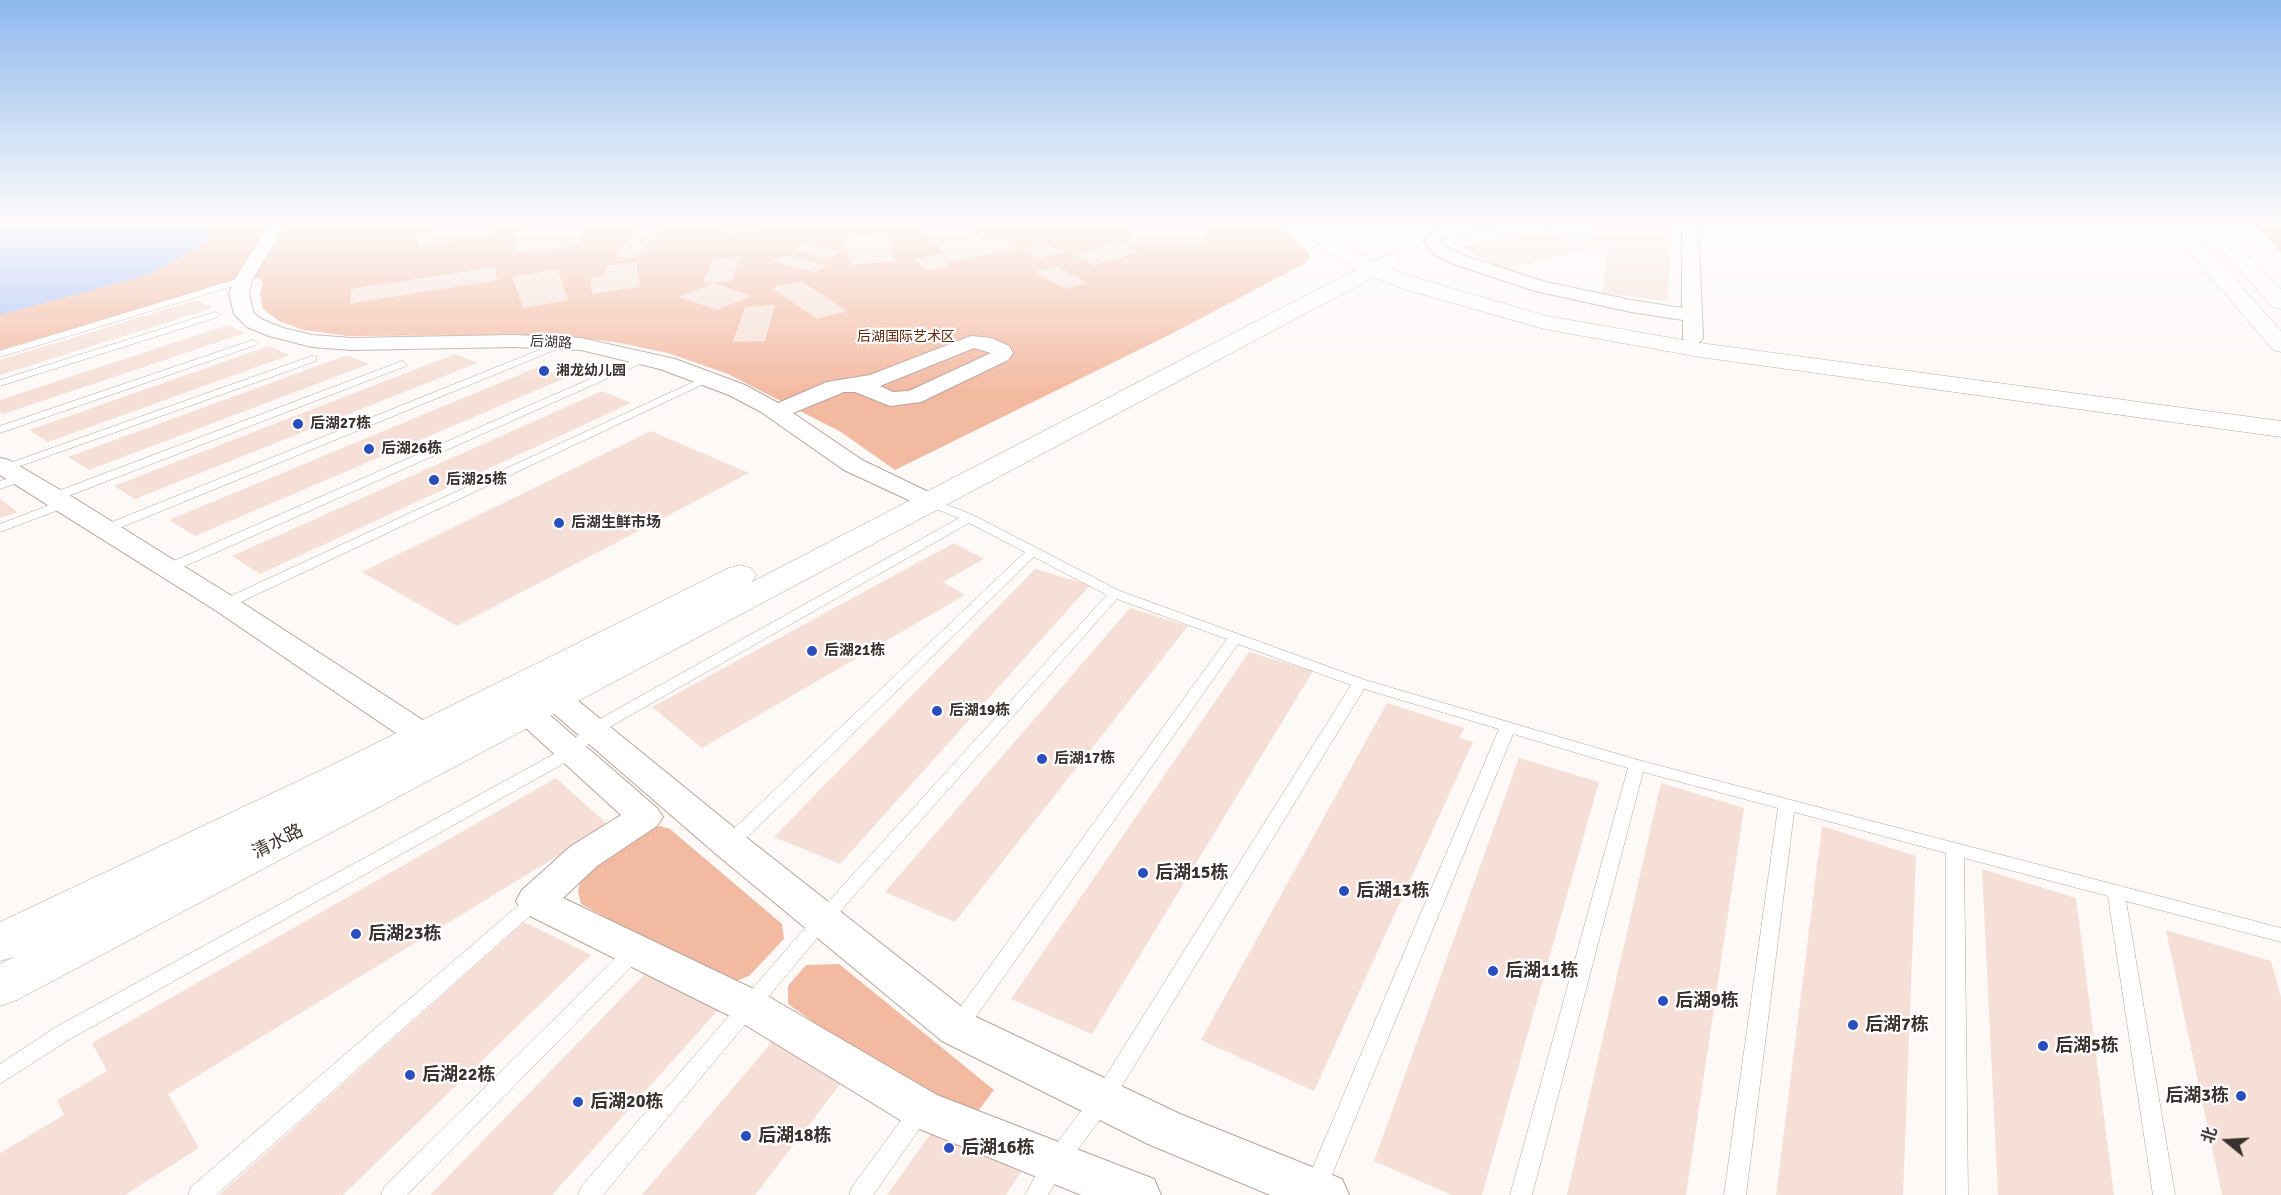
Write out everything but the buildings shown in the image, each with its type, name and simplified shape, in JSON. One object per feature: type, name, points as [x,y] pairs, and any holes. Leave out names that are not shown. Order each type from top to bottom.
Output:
[{"type":"main road","points":[[918,496],[1318,279]]},
{"type":"main road","points":[[1307,302],[1333,279]]},
{"type":"main road","points":[[1410,279],[1441,292],[1544,322],[1619,337],[2235,423],[2278,422]]},
{"type":"main road","points":[[1435,279],[1516,303],[1615,326],[1692,326],[2278,422]]},
{"type":"main road","points":[[2222,279],[2281,345]]},
{"type":"main road","points":[[2259,279],[2281,302]]},
{"type":"main road","points":[[0,943],[437,745],[918,496],[1307,302],[1340,292],[1371,288],[1441,292]]},
{"type":"main road","name":"清水路","points":[[0,986],[437,745],[541,705],[918,496]]},
{"type":"street","points":[[1519,279],[1692,326],[1691,279]]},
{"type":"street","name":"后湖路","points":[[243,280],[239,293],[240,305],[244,314],[254,323],[276,332],[312,341],[352,344],[452,341],[581,344],[667,363],[737,390],[777,412],[852,465],[918,496]]},
{"type":"street","points":[[777,412],[835,387],[875,381],[971,342],[984,342],[1002,350],[1003,353],[1001,356],[905,399],[890,399],[852,385]]},
{"type":"street","points":[[6,474],[60,500],[225,604],[437,745]]},
{"type":"street","points":[[541,705],[583,740],[729,844],[957,1028],[1164,1129],[1320,1193]]},
{"type":"street","points":[[583,740],[645,817],[584,856],[535,901],[749,1006],[921,1109],[1045,1179],[1137,1195]]},
{"type":"lane","points":[[0,354],[243,280]]},
{"type":"lane","points":[[0,383],[215,315]]},
{"type":"lane","points":[[0,430],[253,343]]},
{"type":"lane","points":[[106,529],[564,344]]},
{"type":"lane","points":[[167,569],[645,358]]},
{"type":"lane","points":[[6,474],[312,359]]},
{"type":"lane","points":[[0,528],[60,500],[402,364]]},
{"type":"lane","points":[[225,604],[706,379]]},
{"type":"lane","points":[[918,496],[969,518],[1114,594],[1360,682],[1637,765],[2281,935]]},
{"type":"lane","points":[[0,1075],[63,1033],[583,740],[969,518]]},
{"type":"lane","points":[[729,844],[1032,552]]},
{"type":"lane","points":[[589,1195],[824,919],[1114,594]]},
{"type":"lane","points":[[957,1028],[1235,638]]},
{"type":"lane","points":[[1045,1179],[1102,1100],[1360,682]]},
{"type":"lane","points":[[1320,1193],[1508,727]]},
{"type":"lane","points":[[1521,1195],[1637,765]]},
{"type":"lane","points":[[1736,1195],[1787,803]]},
{"type":"lane","points":[[1955,849],[1957,1195]]},
{"type":"lane","points":[[2116,892],[2164,1195]]},
{"type":"lane","points":[[199,1195],[535,901]]},
{"type":"lane","points":[[392,1195],[635,951]]},
{"type":"lane","points":[[860,1195],[921,1109]]},
{"type":"green space","points":[[0,279],[246,279],[231,282],[0,350]]},
{"type":"green space","name":"后湖国际艺术区","points":[[258,279],[1276,279],[1169,335],[895,470],[841,432],[728,374],[668,353],[615,342],[549,335],[348,336],[304,330],[279,321],[263,309],[260,294],[263,284]]},
{"type":"green space","points":[[660,826],[670,829],[782,924],[784,939],[749,976],[736,981],[720,979],[581,904],[578,891],[581,879],[594,865],[646,830]]},
{"type":"green space","points":[[839,964],[994,1090],[975,1115],[892,1078],[788,1004],[788,986],[806,965]]},
{"type":"water","points":[[0,279],[133,279],[0,315]]},
{"type":"place","name":"湘龙幼儿园","points":[[544,371]]},
{"type":"place","name":"后湖27栋","points":[[298,424]]},
{"type":"place","name":"后湖26栋","points":[[369,449]]},
{"type":"place","name":"后湖25栋","points":[[434,480]]},
{"type":"place","name":"后湖生鲜市场","points":[[559,523]]},
{"type":"place","name":"后湖21栋","points":[[812,651]]},
{"type":"place","name":"后湖19栋","points":[[937,711]]},
{"type":"place","name":"后湖17栋","points":[[1042,759]]},
{"type":"place","name":"后湖15栋","points":[[1143,873]]},
{"type":"place","name":"后湖13栋","points":[[1344,891]]},
{"type":"place","name":"后湖23栋","points":[[356,934]]},
{"type":"place","name":"后湖11栋","points":[[1493,971]]},
{"type":"place","name":"后湖9栋","points":[[1663,1001]]},
{"type":"place","name":"后湖7栋","points":[[1853,1025]]},
{"type":"place","name":"后湖5栋","points":[[2043,1046]]},
{"type":"place","name":"后湖22栋","points":[[410,1075]]},
{"type":"place","name":"后湖3栋","points":[[2241,1096]]},
{"type":"place","name":"后湖20栋","points":[[578,1102]]},
{"type":"place","name":"后湖18栋","points":[[746,1136]]},
{"type":"place","name":"后湖16栋","points":[[949,1148]]}]
